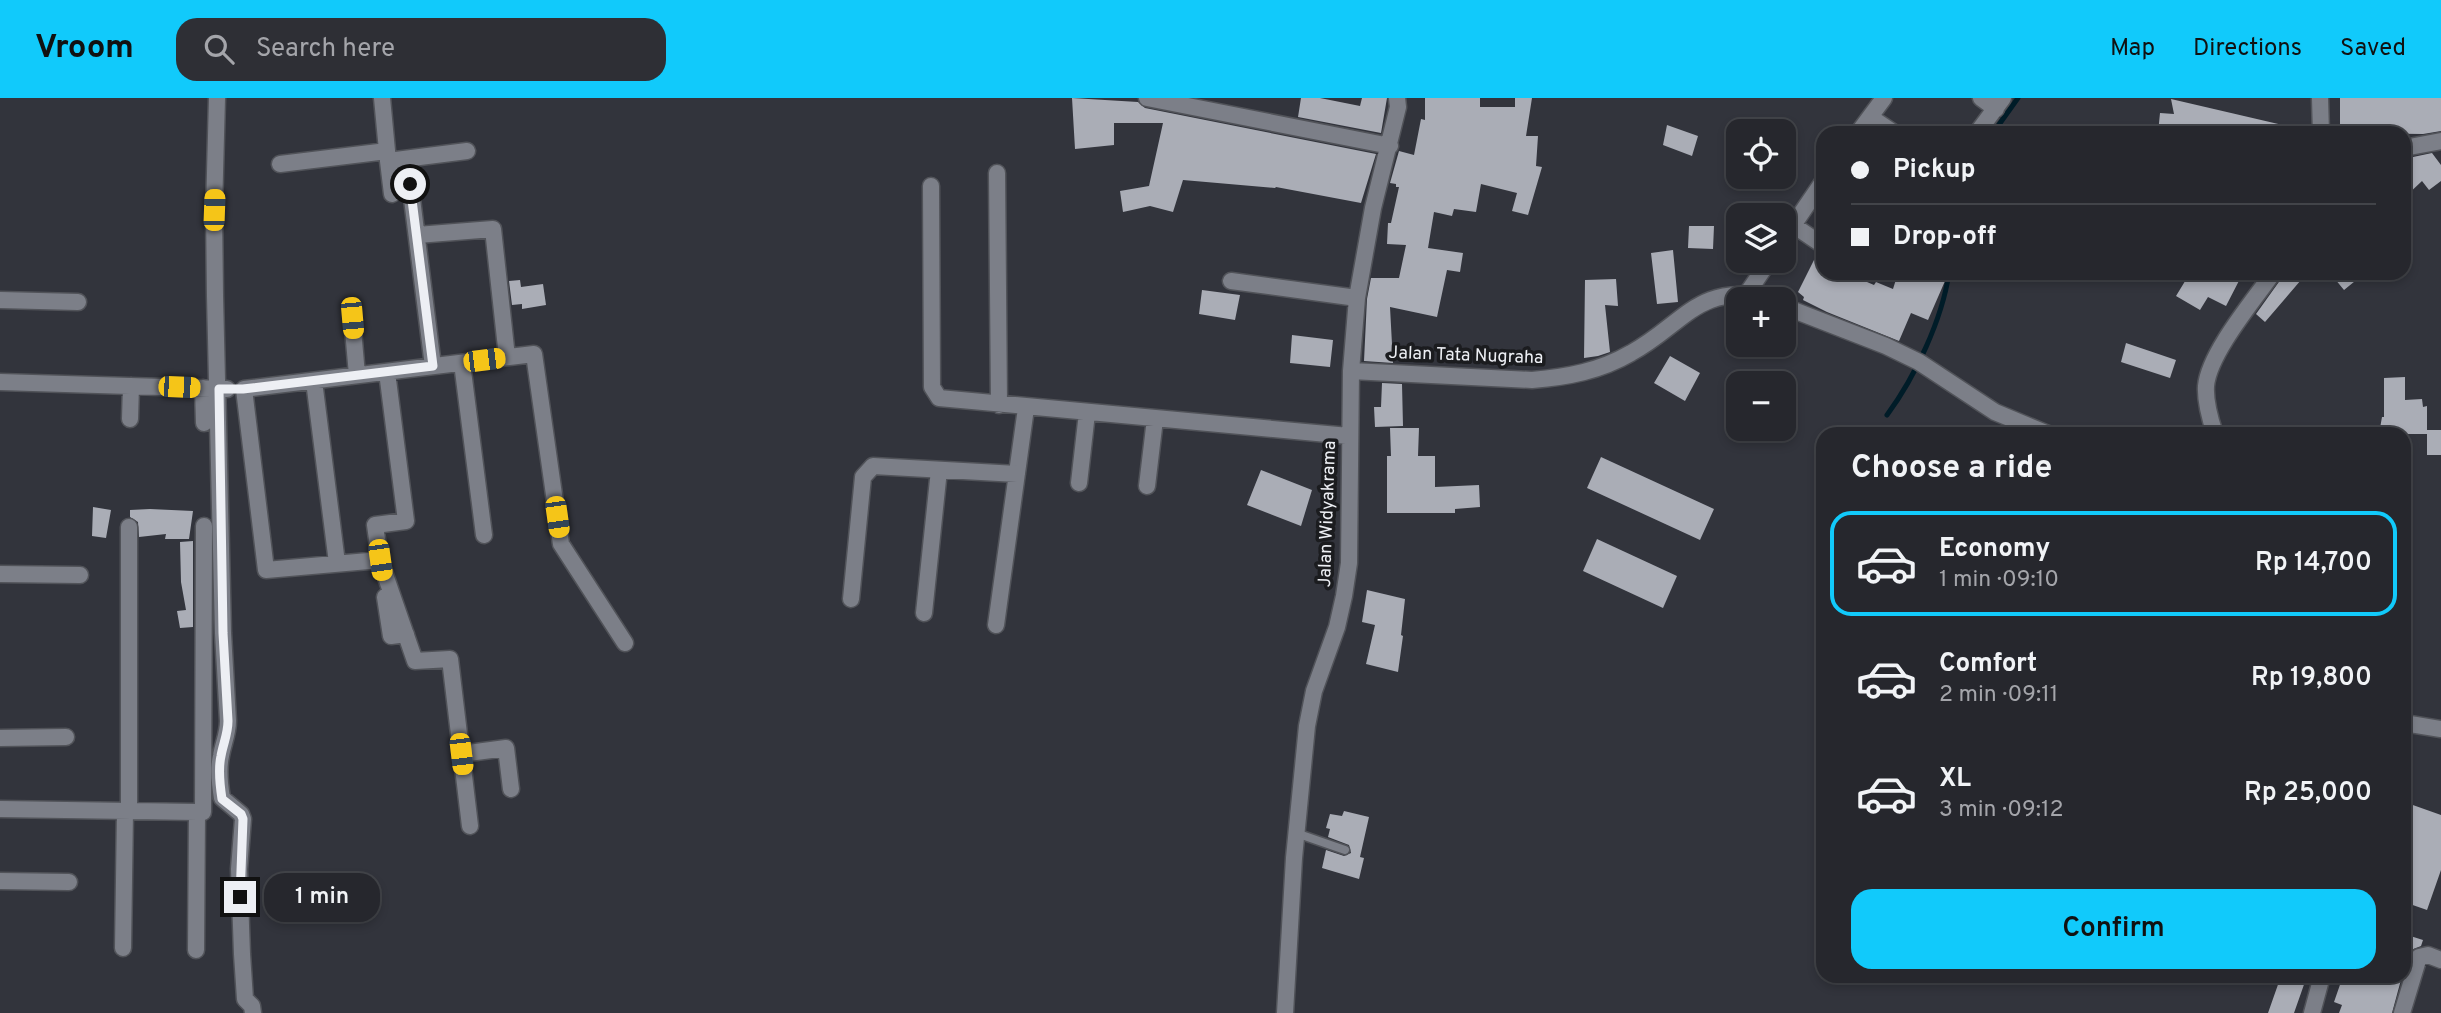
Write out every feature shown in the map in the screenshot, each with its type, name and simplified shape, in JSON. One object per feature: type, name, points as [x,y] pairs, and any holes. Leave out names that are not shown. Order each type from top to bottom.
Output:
[{"type":"street","points":[[217,98],[214,222],[223,389],[266,570],[380,560]]},
{"type":"street","points":[[382,98],[392,194]]},
{"type":"street","points":[[1147,98],[1390,146]]},
{"type":"street","name":"Jalan Widyakrama","points":[[1285,1013],[1296,833],[1307,726],[1314,691],[1337,627],[1349,563],[1349,436],[1357,298],[1373,208],[1398,107],[1397,98]]},
{"type":"street","points":[[1863,126],[1884,98]]},
{"type":"street","points":[[1980,98],[1999,103],[1983,126]]},
{"type":"street","points":[[2320,98],[2321,126]]},
{"type":"street","points":[[1870,117],[1884,126]]},
{"type":"street","points":[[2411,147],[2441,141]]},
{"type":"street","points":[[280,164],[387,156],[407,159],[467,151]]},
{"type":"street","points":[[407,159],[433,366]]},
{"type":"street","points":[[998,173],[999,405]]},
{"type":"street","points":[[931,186],[932,387],[939,398],[946,401],[1349,436]]},
{"type":"street","points":[[1796,221],[1816,192]]},
{"type":"street","points":[[1796,227],[1816,241]]},
{"type":"street","points":[[417,235],[493,229],[507,357]]},
{"type":"street","points":[[2213,427],[2207,403],[2206,384],[2213,364],[2268,280]]},
{"type":"street","points":[[1231,281],[1357,298]]},
{"type":"street","points":[[222,286],[223,633],[228,731],[220,759],[221,791],[222,799],[241,814],[243,819],[239,869],[242,954],[245,999],[252,1006],[253,1013]]},
{"type":"street","name":"Jalan Tata Nugraha","points":[[1352,371],[1511,379],[1560,378],[1585,373],[1633,352],[1708,300],[1726,295]]},
{"type":"street","points":[[0,300],[78,302]]},
{"type":"street","points":[[1796,311],[1915,360],[1995,412],[2031,427]]},
{"type":"street","points":[[352,318],[357,375]]},
{"type":"street","points":[[0,382],[223,389],[314,381],[534,354],[561,544],[625,643]]},
{"type":"street","points":[[462,363],[484,535]]},
{"type":"street","points":[[387,372],[406,522],[375,525],[391,636],[406,634],[415,661],[450,659],[470,826]]},
{"type":"street","points":[[314,381],[337,563]]},
{"type":"street","points":[[131,386],[131,419]]},
{"type":"street","points":[[204,424],[223,389]]},
{"type":"street","points":[[996,625],[1026,408]]},
{"type":"street","points":[[1079,483],[1087,413]]},
{"type":"street","points":[[1147,486],[1155,419]]},
{"type":"street","points":[[851,599],[863,477],[873,466],[1017,474]]},
{"type":"street","points":[[924,614],[939,470]]},
{"type":"street","points":[[0,809],[203,813],[204,526]]},
{"type":"street","points":[[123,948],[130,527]]},
{"type":"street","points":[[0,574],[80,575]]},
{"type":"street","points":[[2411,724],[2441,729]]},
{"type":"street","points":[[0,737],[66,737]]},
{"type":"street","points":[[461,754],[506,748],[511,789]]},
{"type":"street","points":[[196,950],[197,812]]},
{"type":"street","points":[[0,881],[69,882]]},
{"type":"street","points":[[2402,1013],[2419,957],[2428,955],[2441,960]]},
{"type":"street","points":[[2312,1013],[2320,983]]},
{"type":"lane","points":[[1296,833],[1345,850]]},
{"type":"building","points":[[1072,98],[1138,102],[1145,108],[1376,154],[1361,203],[1276,187],[1183,180],[1173,212],[1150,206],[1123,212],[1120,191],[1149,186],[1163,123],[1114,123],[1114,145],[1075,149]]},
{"type":"building","points":[[1301,98],[1320,98],[1360,106],[1362,98],[1387,98],[1381,133],[1298,117]]},
{"type":"building","points":[[1425,98],[1480,98],[1480,107],[1515,107],[1515,98],[1532,98],[1526,136],[1538,136],[1536,166],[1542,167],[1528,215],[1512,211],[1517,193],[1481,184],[1476,212],[1454,209],[1452,216],[1434,212],[1428,248],[1463,253],[1460,272],[1447,270],[1437,317],[1390,307],[1393,363],[1364,361],[1367,299],[1371,278],[1399,278],[1406,245],[1387,244],[1388,223],[1391,223],[1399,187],[1390,183],[1399,151],[1414,155],[1421,119],[1425,120]]},
{"type":"building","points":[[2340,98],[2441,98],[2441,131],[2411,134],[2411,126],[2340,126]]},
{"type":"building","points":[[2171,99],[2287,126],[2159,126],[2160,113],[2174,114]]},
{"type":"building","points":[[1667,125],[1698,136],[1692,156],[1663,145]]},
{"type":"building","points":[[2432,153],[2441,165],[2441,181],[2429,190],[2422,181],[2411,191],[2413,157]]},
{"type":"building","points":[[1689,226],[1714,226],[1713,249],[1688,248]]},
{"type":"building","points":[[1673,250],[1678,302],[1657,304],[1651,253]]},
{"type":"building","points":[[1816,256],[1816,280],[1862,280],[1893,289],[1896,280],[1945,281],[1928,320],[1911,313],[1899,341],[1827,312],[1803,300],[1804,297],[1798,292]]},
{"type":"building","points":[[1616,279],[1618,306],[1605,305],[1610,352],[1584,358],[1585,280]]},
{"type":"building","points":[[520,280],[521,287],[543,284],[546,305],[522,309],[522,304],[512,305],[509,281]]},
{"type":"building","points":[[2186,280],[2239,280],[2226,306],[2208,297],[2200,310],[2176,296]]},
{"type":"building","points":[[2280,280],[2301,280],[2265,322],[2256,314]]},
{"type":"building","points":[[2336,280],[2356,280],[2344,290]]},
{"type":"building","points":[[1202,290],[1240,295],[1235,320],[1199,314]]},
{"type":"building","points":[[1292,335],[1333,340],[1330,367],[1290,363]]},
{"type":"building","points":[[2126,343],[2176,360],[2170,378],[2121,362]]},
{"type":"building","points":[[1670,356],[1700,373],[1685,401],[1654,383]]},
{"type":"building","points":[[2405,377],[2405,400],[2422,399],[2423,407],[2427,406],[2427,434],[2411,434],[2411,427],[2380,427],[2384,417],[2384,378]]},
{"type":"building","points":[[1382,383],[1402,384],[1403,426],[1375,427],[1374,407],[1381,407]]},
{"type":"building","points":[[1390,428],[1419,428],[1418,456],[1435,456],[1435,487],[1479,485],[1480,507],[1455,509],[1455,513],[1387,513]]},
{"type":"building","points":[[2427,430],[2441,430],[2441,455],[2427,455]]},
{"type":"building","points":[[1601,457],[1714,509],[1700,540],[1587,488]]},
{"type":"building","points":[[1261,470],[1312,490],[1301,526],[1247,505]]},
{"type":"building","points":[[93,507],[111,510],[106,538],[92,536]]},
{"type":"building","points":[[130,510],[193,511],[189,539],[165,539],[166,534],[139,537],[138,522],[130,517]]},
{"type":"building","points":[[1597,539],[1677,576],[1663,608],[1583,571]]},
{"type":"building","points":[[193,541],[193,627],[180,628],[177,611],[186,610],[181,582],[180,542]]},
{"type":"building","points":[[1367,590],[1405,599],[1398,672],[1366,664],[1375,625],[1362,622]]},
{"type":"building","points":[[2411,804],[2441,815],[2441,870],[2427,910],[2411,904]]},
{"type":"building","points":[[1344,811],[1369,817],[1360,857],[1364,858],[1359,879],[1322,868],[1326,850],[1344,856],[1351,853],[1349,845],[1328,837],[1330,829],[1326,828],[1330,814],[1342,816]]},
{"type":"building","points":[[2411,936],[2423,940],[2421,946],[2411,950]]},
{"type":"building","points":[[2279,983],[2305,983],[2294,1013],[2268,1013]]},
{"type":"building","points":[[2341,983],[2400,983],[2392,1013],[2339,1013],[2342,1005],[2334,1002]]},
{"type":"waterway","points":[[1998,126],[2018,98]]},
{"type":"waterway","points":[[1887,415],[1908,383],[1926,347],[1934,329],[1947,280]]},
{"type":"route","points":[[240,897],[243,819],[241,814],[222,799],[220,772],[228,721],[223,633],[219,389],[243,389],[433,366],[410,184]]}]
